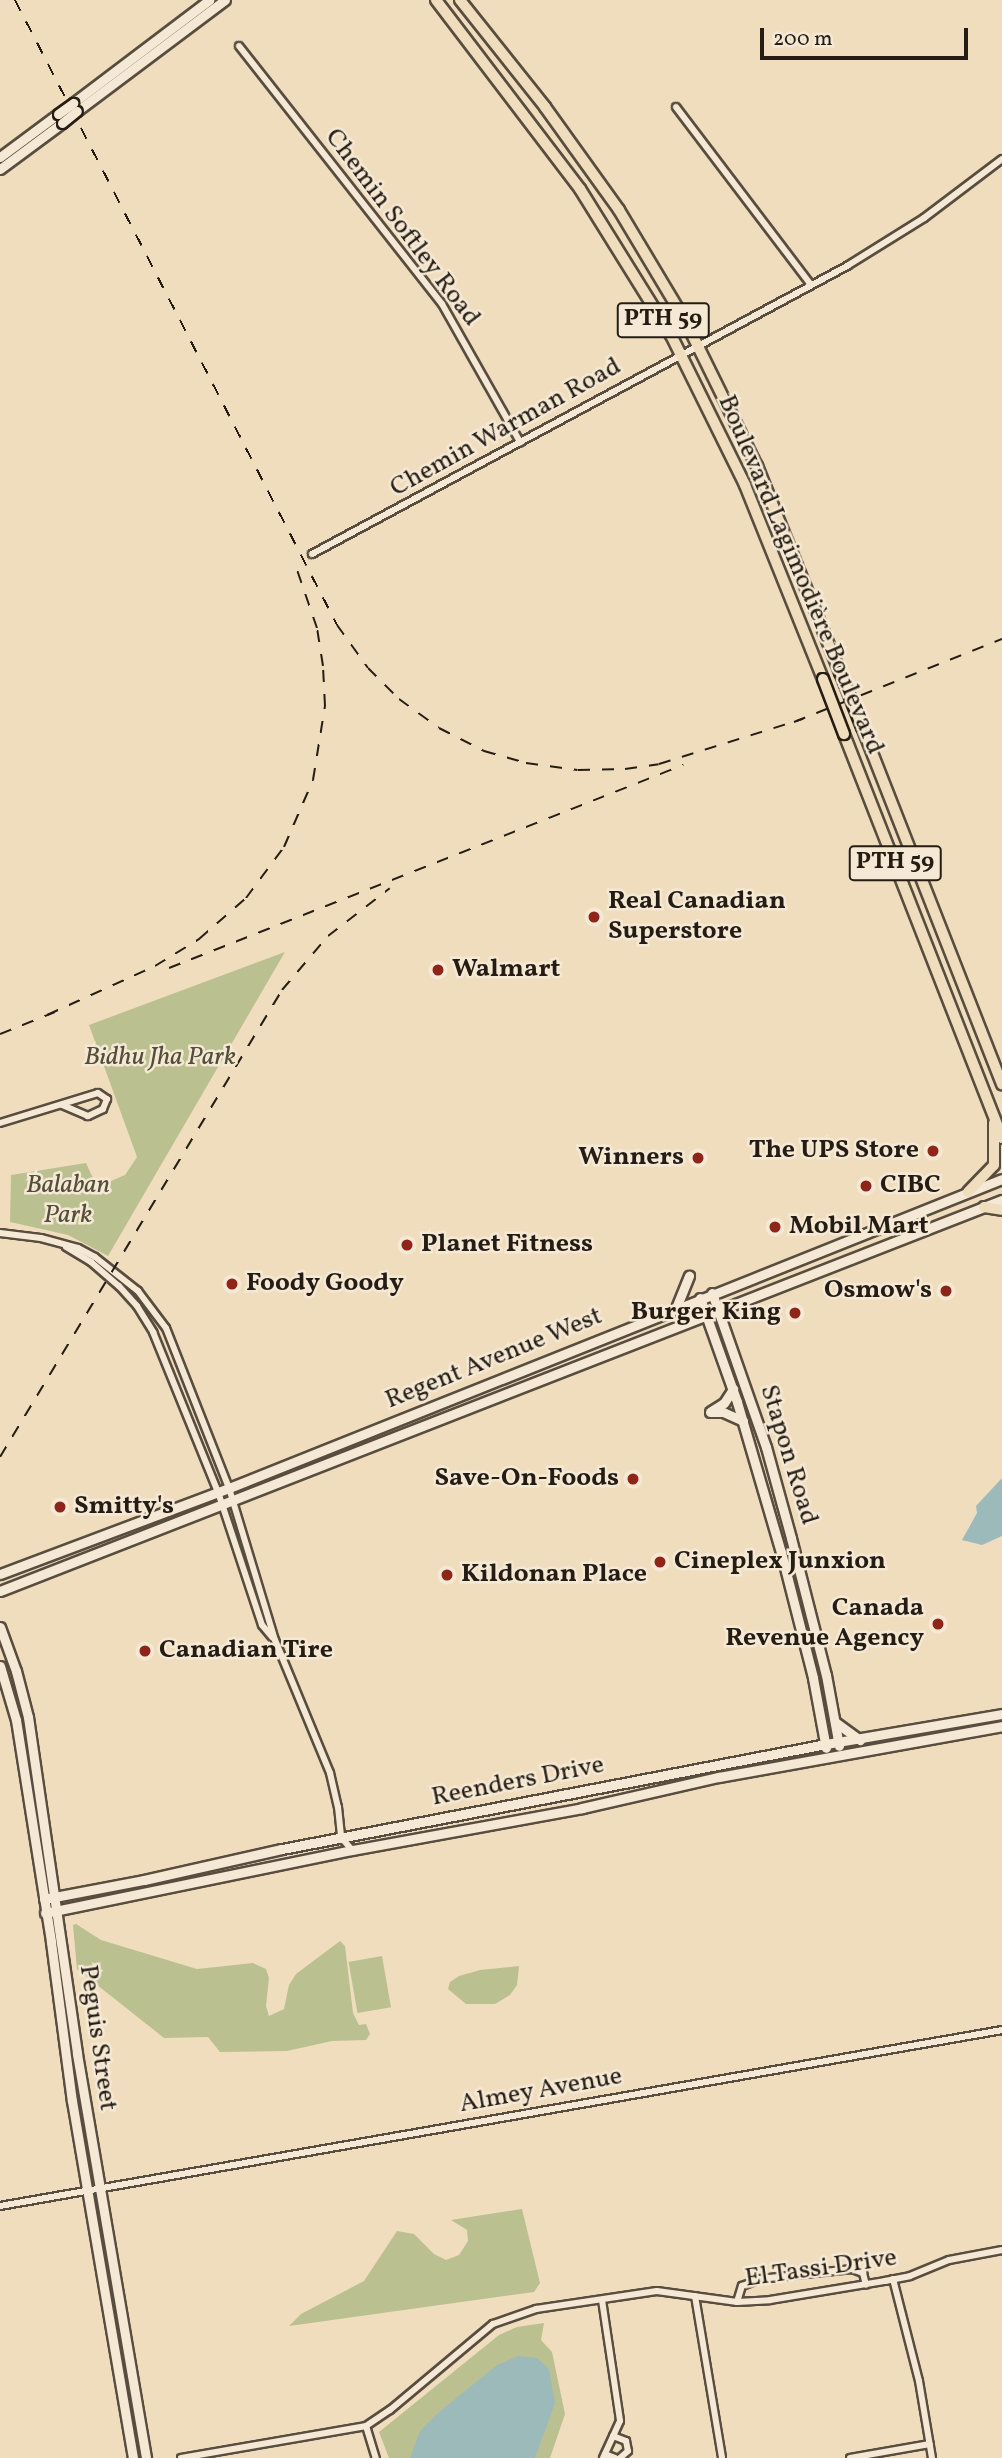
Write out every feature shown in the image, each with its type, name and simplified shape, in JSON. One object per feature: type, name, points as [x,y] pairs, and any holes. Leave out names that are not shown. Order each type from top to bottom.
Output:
[{"type":"main road","name":"Boulevard Lagimodière Boulevard","points":[[436,0],[580,189],[681,354],[753,504],[1002,1138]]},
{"type":"main road","name":"Boulevard Lagimodière Boulevard","points":[[460,0],[550,114],[619,210],[698,345],[762,477],[1002,1085]]},
{"type":"main road","points":[[968,1192],[987,1176],[993,1165],[993,1115]]},
{"type":"main road","points":[[984,1207],[1002,1210]]},
{"type":"street","points":[[75,107],[209,0]]},
{"type":"street","points":[[0,158],[225,0]]},
{"type":"street","name":"Chemin Softley Road","points":[[239,46],[442,304],[520,442]]},
{"type":"street","points":[[676,107],[811,285]]},
{"type":"street","points":[[0,169],[60,118]]},
{"type":"street","name":"Chemin Warman Road","points":[[312,554],[811,285],[924,218],[1002,159]]},
{"type":"street","points":[[0,1123],[98,1093],[107,1099],[103,1109],[88,1115],[62,1105]]},
{"type":"street","name":"Regent Avenue West","points":[[0,1574],[229,1488],[1002,1179]]},
{"type":"street","name":"Regent Avenue West","points":[[0,1591],[1002,1200]]},
{"type":"street","points":[[0,1233],[23,1234],[95,1256],[138,1291],[156,1312],[178,1356],[229,1488],[275,1640],[330,1773],[338,1807],[341,1837],[352,1850]]},
{"type":"street","points":[[59,1243],[91,1262],[137,1306],[159,1345],[218,1492],[262,1625],[275,1640]]},
{"type":"street","points":[[820,1251],[828,1268]]},
{"type":"street","points":[[676,1308],[689,1276]]},
{"type":"street","name":"Stapon Road","points":[[712,1293],[766,1447],[794,1548],[841,1755]]},
{"type":"street","name":"Stapon Road","points":[[700,1298],[743,1421],[780,1552],[813,1678],[827,1756]]},
{"type":"street","points":[[468,1409],[478,1388]]},
{"type":"street","points":[[733,1390],[724,1403],[710,1412],[723,1412],[743,1421]]},
{"type":"street","points":[[446,1416],[458,1395]]},
{"type":"street","points":[[737,1402],[751,1404]]},
{"type":"street","points":[[384,1441],[388,1424]]},
{"type":"street","points":[[346,1441],[367,1448]]},
{"type":"street","points":[[331,1447],[336,1460]]},
{"type":"street","points":[[751,1453],[766,1447]]},
{"type":"street","points":[[780,1552],[794,1548]]},
{"type":"street","name":"Peguis Street","points":[[0,1627],[16,1671],[28,1717],[100,2187],[146,2458]]},
{"type":"street","name":"Peguis Street","points":[[0,1665],[16,1720],[87,2189],[132,2458]]},
{"type":"street","name":"Reenders Drive","points":[[44,1899],[341,1837],[826,1744],[839,1744],[1002,1714]]},
{"type":"street","points":[[963,1721],[967,1732]]},
{"type":"street","points":[[835,1722],[860,1740]]},
{"type":"street","name":"Reenders Drive","points":[[45,1913],[352,1850],[582,1808],[719,1777],[1002,1726]]},
{"type":"street","name":"Almey Avenue","points":[[0,2206],[1002,2030]]},
{"type":"street","name":"El Tassi Drive","points":[[181,2458],[366,2426],[390,2410],[493,2324],[536,2309],[657,2291],[737,2301],[770,2300],[866,2285],[893,2279],[948,2260],[1002,2250]]},
{"type":"street","points":[[737,2301],[742,2286],[760,2279],[852,2269],[863,2273],[866,2285]]},
{"type":"street","points":[[893,2279],[919,2381],[932,2458]]},
{"type":"street","points":[[695,2297],[722,2458]]},
{"type":"street","points":[[602,2300],[620,2421],[613,2436],[604,2456],[617,2458],[628,2451],[626,2441],[613,2436]]},
{"type":"street","points":[[366,2426],[376,2458]]},
{"type":"street","points":[[850,2458],[930,2444]]},
{"type":"green space","name":"Bidhu Jha Park","points":[[285,952],[108,1256],[68,1235],[10,1222],[11,1175],[86,1163],[97,1187],[125,1175],[137,1157],[89,1025]]},
{"type":"green space","points":[[76,1924],[101,1940],[197,1969],[253,1963],[266,1969],[269,1978],[266,2006],[269,2016],[284,2009],[289,1985],[296,1974],[340,1941],[345,1946],[353,2013],[359,2025],[366,2024],[370,2034],[366,2040],[332,2041],[287,2051],[220,2052],[208,2037],[164,2038],[77,1969],[73,1925]]},
{"type":"green space","points":[[382,1956],[391,2007],[358,2013],[349,1962]]},
{"type":"green space","points":[[519,1966],[517,1985],[510,1995],[495,2004],[466,2004],[448,1989],[450,1982],[459,1976],[480,1970]]},
{"type":"green space","points":[[522,2209],[540,2283],[534,2292],[289,2326],[301,2314],[364,2281],[397,2231],[414,2234],[434,2254],[446,2260],[459,2255],[468,2241],[467,2230],[451,2220]]},
{"type":"green space","points":[[544,2323],[541,2340],[552,2352],[565,2414],[550,2458],[389,2458],[379,2432],[499,2335],[517,2327]]},
{"type":"water","points":[[1002,1478],[1002,1536],[982,1545],[962,1540],[977,1513],[976,1506]]},
{"type":"water","points":[[518,2356],[537,2358],[549,2369],[555,2403],[535,2458],[410,2458],[420,2431],[438,2413],[497,2365]]},
{"type":"railway","points":[[15,0],[337,625],[368,668],[399,699],[439,728],[484,751],[526,763],[578,770],[625,769],[659,764],[803,719]]},
{"type":"railway","points":[[47,1015],[155,966],[199,939],[246,898],[284,847],[313,780],[325,706],[317,628],[296,567]]},
{"type":"railway","points":[[794,722],[1002,639]]},
{"type":"railway","points":[[169,968],[683,765]]},
{"type":"railway","points":[[0,1457],[282,990],[328,936],[390,888]]},
{"type":"railway","points":[[0,1034],[55,1012]]},
{"type":"place","name":"Real Canadian Superstore","points":[[594,917]]},
{"type":"place","name":"Walmart","points":[[438,970]]},
{"type":"place","name":"The UPS Store","points":[[933,1151]]},
{"type":"place","name":"Winners","points":[[698,1158]]},
{"type":"place","name":"CIBC","points":[[866,1186]]},
{"type":"place","name":"Mobil Mart","points":[[775,1227]]},
{"type":"place","name":"Planet Fitness","points":[[407,1245]]},
{"type":"place","name":"Foody Goody","points":[[232,1284]]},
{"type":"place","name":"Osmow's","points":[[946,1291]]},
{"type":"place","name":"Burger King","points":[[795,1313]]},
{"type":"place","name":"Save-On-Foods","points":[[633,1479]]},
{"type":"place","name":"Smitty's","points":[[60,1507]]},
{"type":"place","name":"Cineplex Junxion","points":[[660,1562]]},
{"type":"place","name":"Kildonan Place","points":[[447,1575]]},
{"type":"place","name":"Canada Revenue Agency","points":[[938,1624]]},
{"type":"place","name":"Canadian Tire","points":[[145,1651]]},
{"type":"park label","name":"Balaban Park","points":[[68,1201]]}]
